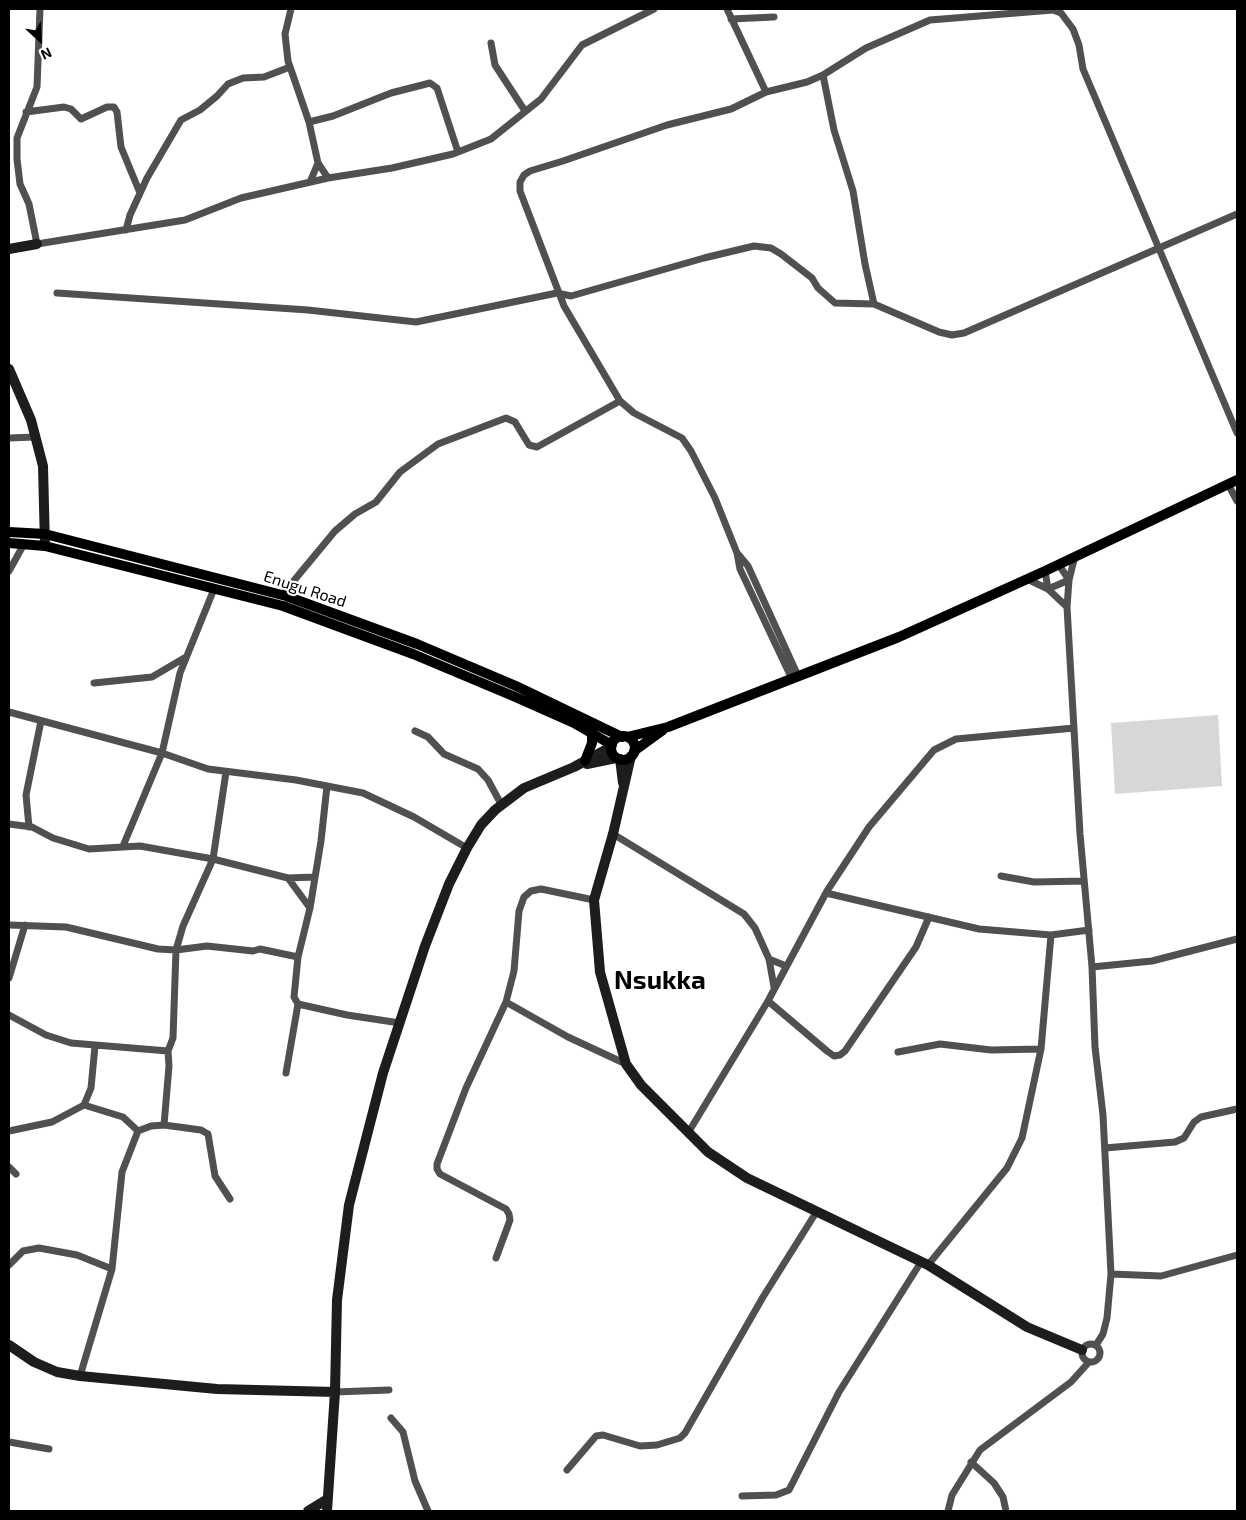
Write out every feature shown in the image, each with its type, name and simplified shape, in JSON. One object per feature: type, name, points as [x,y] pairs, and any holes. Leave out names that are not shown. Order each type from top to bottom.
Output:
[{"type":"main road","points":[[611,746],[616,739],[668,727],[899,637],[1045,571],[1233,482]]},
{"type":"main road","name":"Enugu Road","points":[[9,532],[45,534],[282,595],[417,644],[624,737]]},
{"type":"main road","points":[[9,543],[45,546],[283,606],[413,654],[513,696],[592,733],[611,746],[618,758],[632,754],[668,727]]},
{"type":"main road","points":[[585,761],[592,743],[592,733]]},
{"type":"main road","points":[[624,737],[633,743],[632,754]]},
{"type":"street","points":[[36,244],[29,204],[20,184],[17,138],[37,87],[40,9]]},
{"type":"street","points":[[291,9],[285,34],[290,67],[309,122],[318,163],[328,178]]},
{"type":"street","points":[[9,249],[185,220],[240,198],[328,178],[392,168],[458,152],[491,139],[541,99],[582,45],[654,9]]},
{"type":"street","points":[[727,9],[766,92]]},
{"type":"street","points":[[795,677],[748,566],[738,553],[715,498],[682,438],[634,413],[620,401],[557,293],[520,191],[520,182],[524,175],[535,168],[563,161],[667,125],[731,109],[766,92],[807,82],[823,75],[866,48],[930,20],[1053,10],[1061,13],[1073,29],[1079,45],[1083,69],[1237,433]]},
{"type":"street","points":[[731,19],[774,16]]},
{"type":"street","points":[[491,43],[495,65],[525,111]]},
{"type":"street","points":[[126,230],[130,214],[140,193],[181,120],[200,110],[228,84],[243,78],[264,77],[290,67]]},
{"type":"street","points":[[823,75],[834,130],[853,191],[865,264],[874,304]]},
{"type":"street","points":[[309,122],[332,116],[390,93],[430,83],[437,88],[458,152]]},
{"type":"street","points":[[26,112],[64,108],[71,109],[81,119],[107,107],[114,107],[117,112],[121,147],[140,193]]},
{"type":"street","points":[[310,182],[318,163]]},
{"type":"street","points":[[57,293],[308,310],[416,322],[557,293],[571,296],[687,262],[754,246],[771,248],[781,254],[812,278],[818,288],[835,302],[874,304],[939,332],[952,335],[964,333],[1237,214]]},
{"type":"street","points":[[564,306],[571,296]]},
{"type":"street","points":[[9,369],[31,420],[43,466],[45,546]]},
{"type":"street","points":[[282,595],[336,531],[355,514],[376,502],[400,472],[438,444],[506,418],[514,422],[532,448],[537,447],[620,401]]},
{"type":"street","points":[[9,438],[35,437]]},
{"type":"street","points":[[1233,482],[1237,502]]},
{"type":"street","points":[[9,571],[24,544]]},
{"type":"street","points":[[1075,556],[1069,580],[1067,607],[1084,881],[1105,1148],[1111,1274],[1107,1318],[1096,1345]]},
{"type":"street","points":[[1059,564],[1069,580]]},
{"type":"street","points":[[1045,571],[1048,589]]},
{"type":"street","points":[[1027,579],[1048,589],[1067,607]]},
{"type":"street","points":[[1048,589],[1069,580]]},
{"type":"street","points":[[123,846],[162,753],[180,673],[214,589]]},
{"type":"street","points":[[94,683],[152,677],[186,657]]},
{"type":"street","points":[[9,712],[162,753],[208,769],[363,793],[414,817],[467,848]]},
{"type":"street","points":[[29,827],[26,795],[41,720]]},
{"type":"street","points":[[688,1133],[768,1001],[826,893],[869,828],[934,750],[956,739],[1074,728]]},
{"type":"street","points":[[416,731],[428,737],[444,754],[478,769],[488,780],[501,804]]},
{"type":"street","points":[[327,1511],[326,1500],[335,1392],[337,1300],[349,1205],[383,1073],[449,884],[481,825],[501,804],[524,788],[574,767],[611,746]]},
{"type":"street","points":[[632,754],[613,834],[594,900],[600,972],[626,1064],[641,1085],[708,1152],[747,1178],[924,1263],[1027,1327],[1082,1350]]},
{"type":"street","points":[[574,767],[618,758],[624,785]]},
{"type":"street","points":[[164,1125],[169,1066],[168,1051],[173,1038],[176,950],[183,926],[213,859],[226,772]]},
{"type":"street","points":[[286,1073],[298,1004],[294,997],[298,957],[310,908],[321,842],[327,786]]},
{"type":"street","points":[[9,824],[29,827],[53,838],[89,849],[140,846],[213,859],[288,878],[315,877]]},
{"type":"street","points":[[613,834],[625,839],[744,914],[755,928],[769,959],[774,988]]},
{"type":"street","points":[[1001,876],[1034,882],[1084,881]]},
{"type":"street","points":[[288,878],[310,908]]},
{"type":"street","points":[[496,1258],[510,1220],[506,1209],[440,1174],[437,1169],[466,1088],[506,1002],[514,971],[519,912],[524,897],[531,891],[540,889],[594,900]]},
{"type":"street","points":[[826,893],[979,929],[1051,935],[1089,930]]},
{"type":"street","points":[[768,1001],[827,1051],[834,1056],[840,1055],[845,1051],[916,947],[929,917]]},
{"type":"street","points":[[9,925],[66,927],[158,949],[176,950],[207,946],[253,951],[260,949],[298,957]]},
{"type":"street","points":[[9,978],[25,925]]},
{"type":"street","points":[[742,1496],[776,1495],[789,1490],[839,1392],[924,1263],[1007,1168],[1022,1138],[1041,1049],[1051,935]]},
{"type":"street","points":[[1092,967],[1152,961],[1237,939]]},
{"type":"street","points":[[769,959],[786,966]]},
{"type":"street","points":[[506,1002],[568,1037],[626,1064]]},
{"type":"street","points":[[298,1004],[347,1015],[400,1022]]},
{"type":"street","points":[[9,1014],[46,1035],[71,1043],[168,1051]]},
{"type":"street","points":[[898,1052],[940,1044],[991,1050],[1041,1049]]},
{"type":"street","points":[[9,1131],[52,1122],[84,1105],[91,1088],[95,1046]]},
{"type":"street","points":[[84,1105],[123,1117],[138,1131]]},
{"type":"street","points":[[1105,1148],[1175,1142],[1184,1138],[1194,1122],[1201,1117],[1237,1109]]},
{"type":"street","points":[[80,1376],[112,1269],[122,1172],[138,1131],[151,1126],[164,1125],[201,1130],[208,1134],[215,1176],[230,1199]]},
{"type":"street","points":[[9,1167],[16,1174]]},
{"type":"street","points":[[567,1470],[596,1436],[603,1435],[640,1446],[657,1445],[680,1438],[685,1433],[763,1297],[817,1211]]},
{"type":"street","points":[[9,1265],[23,1251],[39,1248],[77,1255],[112,1269]]},
{"type":"street","points":[[1111,1274],[1162,1276],[1237,1255]]},
{"type":"street","points":[[948,1511],[952,1495],[980,1450],[1071,1382],[1089,1362],[1098,1360],[1100,1357],[1100,1348],[1096,1345],[1090,1344],[1082,1350]]},
{"type":"street","points":[[9,1345],[34,1362],[57,1372],[80,1376],[217,1389],[335,1392],[389,1390]]},
{"type":"street","points":[[1082,1350],[1082,1357],[1089,1362]]},
{"type":"street","points":[[391,1418],[403,1432],[415,1481],[428,1511]]},
{"type":"street","points":[[9,1442],[49,1449]]},
{"type":"street","points":[[971,1462],[994,1483],[1003,1497],[1006,1511]]},
{"type":"street","points":[[308,1511],[326,1500]]},
{"type":"shaded area","points":[[1218,715],[1222,786],[1115,794],[1111,723]]},
{"type":"district","name":"Nsukka","points":[[660,980]]}]
